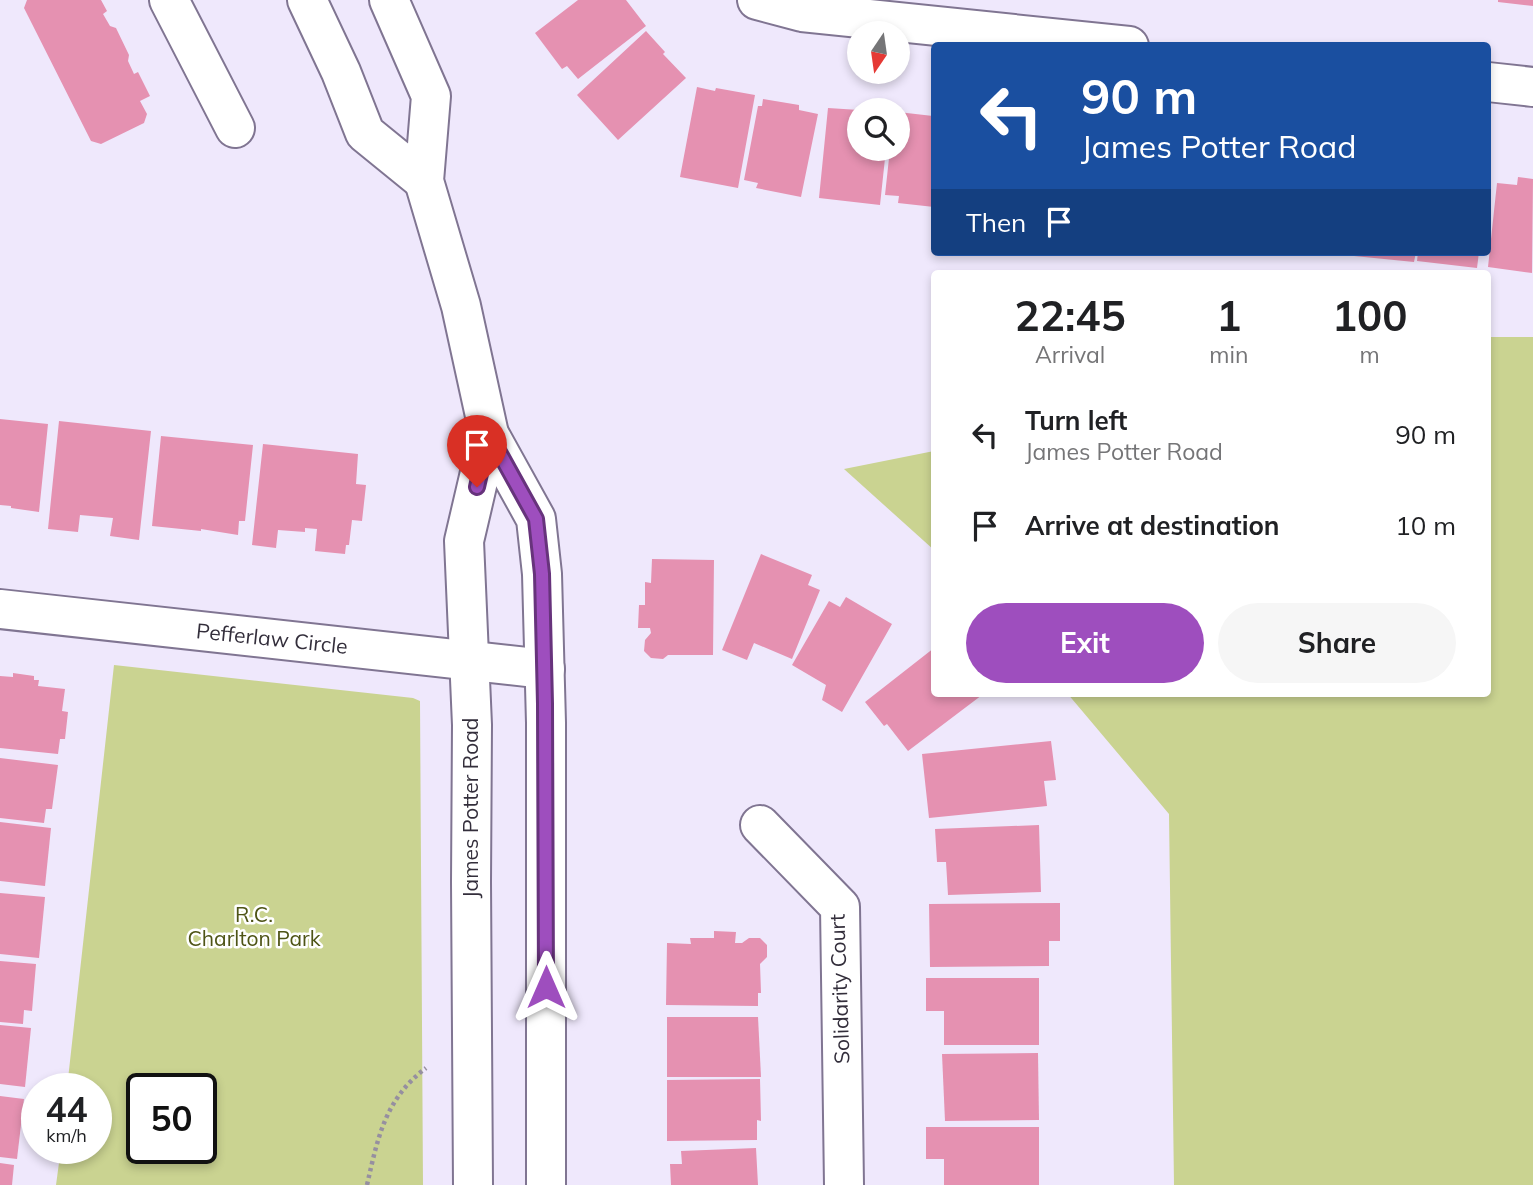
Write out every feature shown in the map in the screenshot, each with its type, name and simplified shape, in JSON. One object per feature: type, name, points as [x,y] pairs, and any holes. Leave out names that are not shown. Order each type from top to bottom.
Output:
[{"type":"main road","points":[[169,0],[235,128]]},
{"type":"main road","points":[[307,0],[341,72],[365,133],[424,181]]},
{"type":"main road","name":"James Potter Road","points":[[390,0],[430,96],[424,181],[461,306],[489,434],[536,519],[542,574],[545,669],[546,1185]]},
{"type":"main road","points":[[757,0],[802,12],[1091,42]]},
{"type":"main road","points":[[1491,82],[1533,87]]},
{"type":"main road","name":"James Potter Road","points":[[473,1185],[472,725],[464,541],[489,434]]},
{"type":"main road","name":"Pefferlaw Circle","points":[[0,609],[545,669]]},
{"type":"main road","name":"Solidarity Court","points":[[760,825],[840,907],[844,1185]]},
{"type":"path","points":[[368,1185],[385,1116],[416,1076],[426,1068]]},
{"type":"green space","points":[[1491,337],[1533,337],[1533,1185],[1174,1185],[1169,814],[1070,697],[1491,697]]},
{"type":"green space","points":[[931,452],[931,547],[844,469]]},
{"type":"green space","name":"R.C. Charlton Park","points":[[114,665],[413,698],[420,701],[423,1185],[56,1185],[59,1164],[112,1164],[112,1073],[69,1073]]},
{"type":"building","points":[[27,0],[101,0],[107,11],[103,14],[110,26],[116,28],[129,55],[128,61],[134,74],[138,72],[150,96],[140,101],[147,114],[144,123],[101,144],[91,141],[24,8]]},
{"type":"building","points":[[578,0],[626,0],[646,26],[578,79],[567,66],[562,69],[535,33]]},
{"type":"building","points":[[1533,0],[1533,6],[1498,2]]},
{"type":"building","points":[[646,31],[686,78],[618,140],[577,95]]},
{"type":"building","points":[[697,87],[755,95],[738,188],[680,177]]},
{"type":"building","points":[[763,99],[799,105],[799,110],[818,114],[801,197],[756,188],[758,183],[744,180],[758,106],[762,106]]},
{"type":"building","points":[[828,108],[847,109],[847,161],[885,161],[880,205],[819,198]]},
{"type":"building","points":[[910,113],[931,116],[931,207],[898,203],[899,196],[885,195],[889,161],[910,161]]},
{"type":"building","points":[[1518,177],[1533,179],[1532,273],[1488,267],[1497,183],[1517,185]]},
{"type":"building","points":[[1354,256],[1415,256],[1414,262]]},
{"type":"building","points":[[1418,256],[1478,256],[1477,268],[1417,261]]},
{"type":"building","points":[[0,419],[48,424],[39,512],[0,505]]},
{"type":"building","points":[[59,421],[151,431],[139,540],[110,536],[113,518],[80,515],[78,532],[48,529]]},
{"type":"building","points":[[161,436],[253,445],[245,521],[239,521],[238,535],[201,529],[152,526]]},
{"type":"building","points":[[263,444],[358,454],[356,484],[366,485],[362,521],[352,520],[349,545],[346,545],[345,554],[315,551],[317,529],[305,528],[305,532],[278,530],[276,548],[252,545]]},
{"type":"building","points":[[761,554],[812,575],[808,585],[820,590],[792,659],[754,643],[747,660],[722,650]]},
{"type":"building","points":[[652,559],[714,560],[713,655],[668,655],[663,659],[651,658],[644,651],[645,640],[651,633],[650,628],[638,628],[639,605],[645,605],[645,582],[651,583]]},
{"type":"building","points":[[846,597],[892,624],[842,712],[822,700],[826,685],[792,665],[829,601],[840,607]]},
{"type":"building","points":[[931,650],[931,697],[979,697],[908,751],[865,702]]},
{"type":"building","points":[[13,673],[34,676],[34,680],[39,680],[38,686],[65,689],[62,711],[68,712],[65,739],[60,739],[58,754],[0,748],[0,676],[13,677]]},
{"type":"building","points":[[1051,741],[1056,780],[1044,781],[1047,806],[929,818],[922,754]]},
{"type":"building","points":[[0,758],[58,765],[52,809],[46,809],[44,823],[0,818]]},
{"type":"building","points":[[0,822],[51,828],[45,886],[0,881]]},
{"type":"building","points":[[1039,825],[1041,892],[948,895],[946,862],[937,862],[935,829]]},
{"type":"building","points":[[0,893],[45,897],[39,958],[0,954]]},
{"type":"building","points":[[1060,903],[1060,941],[1049,941],[1049,966],[930,967],[929,904]]},
{"type":"building","points":[[714,931],[736,932],[735,943],[742,943],[749,938],[760,938],[767,945],[767,957],[760,964],[761,993],[758,993],[758,1006],[666,1005],[667,943],[691,944],[690,938],[714,938]]},
{"type":"building","points":[[0,961],[36,964],[32,1011],[24,1010],[23,1024],[0,1022]]},
{"type":"building","points":[[926,978],[1039,978],[1039,1045],[944,1045],[944,1011],[926,1011]]},
{"type":"building","points":[[667,1017],[758,1017],[761,1077],[667,1077]]},
{"type":"building","points":[[0,1025],[31,1028],[26,1073],[21,1073],[21,1087],[0,1084]]},
{"type":"building","points":[[1038,1053],[1039,1120],[945,1121],[942,1054]]},
{"type":"building","points":[[760,1079],[761,1121],[757,1120],[757,1140],[667,1141],[667,1080]]},
{"type":"building","points":[[0,1096],[21,1099],[17,1159],[0,1157]]},
{"type":"building","points":[[926,1127],[1039,1127],[1039,1185],[944,1185],[944,1159],[926,1159]]},
{"type":"building","points":[[756,1148],[758,1185],[671,1185],[670,1164],[682,1164],[681,1151]]},
{"type":"building","points":[[0,1163],[14,1165],[12,1185],[0,1185]]},
{"type":"route","points":[[477,487],[489,434],[536,519],[542,574],[546,987]]}]
